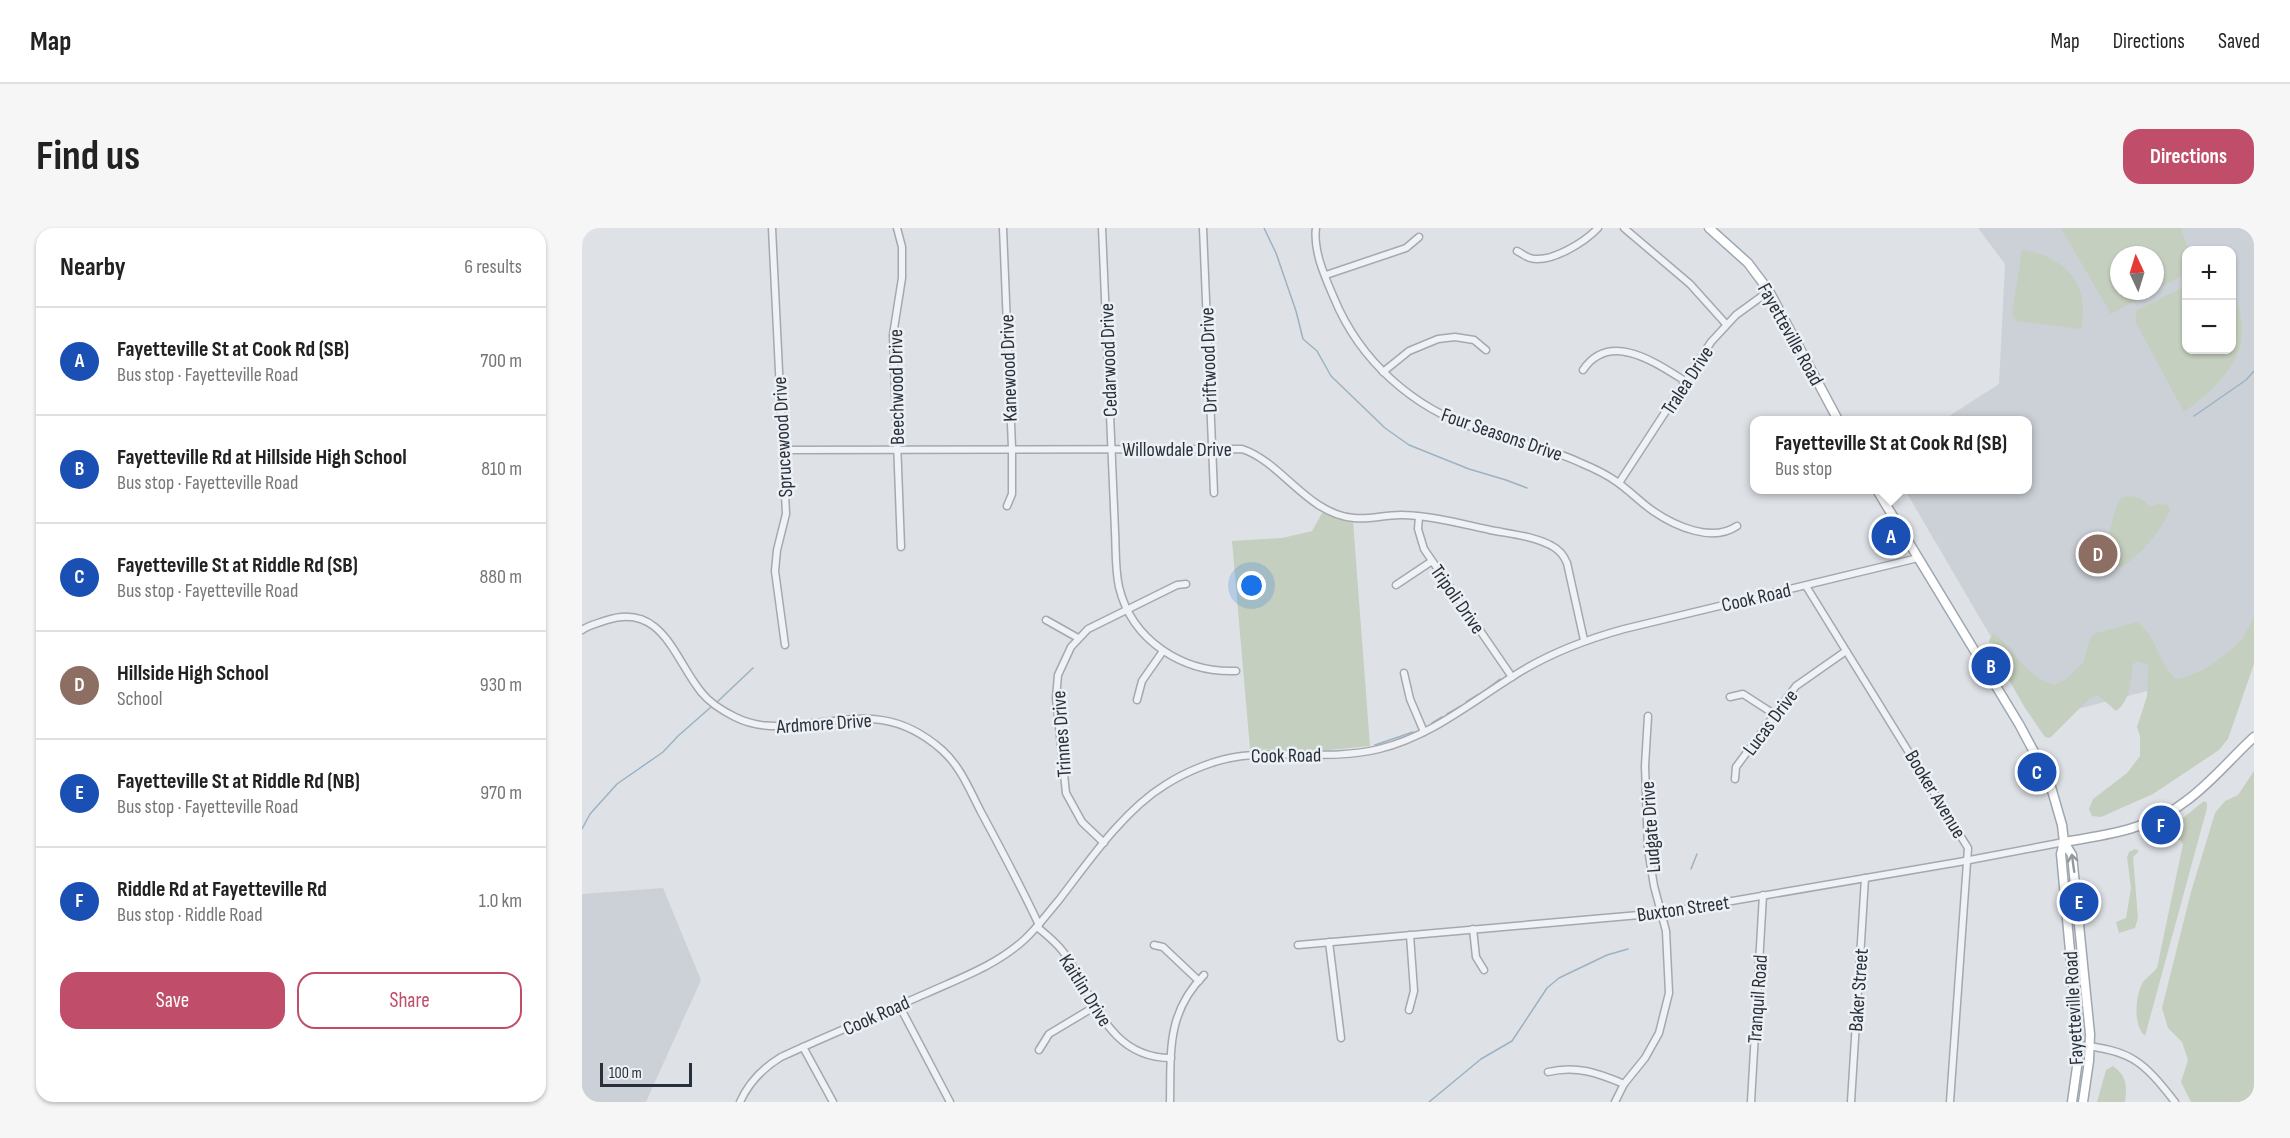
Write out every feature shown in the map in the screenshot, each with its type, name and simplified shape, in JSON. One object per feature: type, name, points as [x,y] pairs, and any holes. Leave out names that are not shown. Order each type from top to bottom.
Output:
[{"type":"main road","name":"Fayetteville Road","points":[[1709,228],[1748,263],[1769,291],[1836,416]]},
{"type":"main road","name":"Fayetteville Road","points":[[1880,494],[2038,757],[2057,801],[2064,842],[2072,855],[2090,1046],[2083,1102]]},
{"type":"main road","points":[[2064,842],[2125,831],[2170,812],[2194,795],[2254,737]]},
{"type":"main road","name":"Fayetteville Road","points":[[2064,842],[2061,854],[2078,1045],[2072,1102]]},
{"type":"street","name":"Sprucewood Drive","points":[[772,228],[786,514],[777,550],[775,571],[784,645]]},
{"type":"street","name":"Beechwood Drive","points":[[897,228],[903,261],[903,278],[893,335],[902,547]]},
{"type":"street","name":"Kanewood Drive","points":[[1003,228],[1012,494],[1006,506]]},
{"type":"street","name":"Cedarwood Drive","points":[[1102,228],[1119,586],[1128,609],[1141,630],[1163,651],[1198,668],[1236,671]]},
{"type":"street","name":"Driftwood Drive","points":[[1203,228],[1214,493]]},
{"type":"street","name":"Four Seasons Drive","points":[[1316,228],[1317,250],[1347,324],[1383,372],[1407,392],[1443,416],[1477,429],[1572,458],[1619,483],[1653,511],[1676,524],[1715,533],[1728,532],[1737,526]]},
{"type":"street","points":[[1517,251],[1530,258],[1550,256],[1579,244],[1598,228]]},
{"type":"street","points":[[1624,228],[1690,284],[1726,324]]},
{"type":"street","points":[[1326,275],[1406,248],[1419,237]]},
{"type":"street","name":"Tralea Drive","points":[[1619,483],[1711,342],[1746,306],[1769,291]]},
{"type":"street","points":[[1383,372],[1409,351],[1438,339],[1455,337],[1474,340],[1486,350]]},
{"type":"street","points":[[1583,370],[1589,361],[1600,355],[1625,352],[1653,361],[1685,381]]},
{"type":"street","name":"Willowdale Drive","points":[[783,450],[1242,449],[1254,454],[1319,506],[1337,514],[1354,518],[1397,515],[1419,517],[1523,537],[1557,549],[1565,558],[1570,570],[1584,640]]},
{"type":"street","name":"Tripoli Drive","points":[[1419,517],[1420,540],[1432,561],[1512,677]]},
{"type":"street","name":"Cook Road","points":[[740,1102],[747,1088],[764,1068],[781,1057],[997,960],[1038,926],[1134,808],[1181,776],[1222,760],[1253,755],[1363,752],[1395,744],[1424,732],[1540,660],[1584,640],[1918,558]]},
{"type":"street","points":[[1396,585],[1432,561]]},
{"type":"street","name":"Trinnes Drive","points":[[1104,843],[1075,813],[1066,793],[1056,686],[1062,663],[1078,638],[1099,622],[1177,585],[1186,584]]},
{"type":"street","name":"Booker Avenue","points":[[1806,585],[1966,843],[1968,860],[1950,1102]]},
{"type":"street","name":"Ardmore Drive","points":[[582,630],[588,626],[623,616],[633,617],[656,627],[669,641],[703,694],[721,709],[752,724],[782,726],[867,717],[889,720],[928,740],[943,751],[958,769],[1012,869],[1038,926]]},
{"type":"street","points":[[1046,620],[1078,638]]},
{"type":"street","points":[[1137,700],[1148,672],[1163,651]]},
{"type":"street","name":"Lucas Drive","points":[[1735,779],[1736,767],[1796,686],[1846,651]]},
{"type":"street","points":[[1404,673],[1410,699],[1424,732]]},
{"type":"street","points":[[1730,697],[1743,694],[1774,714]]},
{"type":"street","name":"Ludgate Drive","points":[[1615,1102],[1624,1084],[1652,1046],[1667,1008],[1669,993],[1666,931],[1654,886],[1648,849],[1645,766],[1648,716]]},
{"type":"street","name":"Buxton Street","points":[[1298,945],[1662,913],[2064,842]]},
{"type":"street","name":"Baker Street","points":[[1851,1102],[1865,878]]},
{"type":"street","name":"Tranquil Road","points":[[1751,1102],[1763,896]]},
{"type":"street","name":"Kaitlin Drive","points":[[1038,926],[1063,952],[1094,1006],[1112,1031],[1128,1045],[1146,1054],[1171,1058]]},
{"type":"street","points":[[1473,929],[1476,957],[1484,970]]},
{"type":"street","points":[[1409,1010],[1414,991],[1410,935]]},
{"type":"street","points":[[1329,942],[1341,1038]]},
{"type":"street","points":[[1154,945],[1162,947],[1202,978],[1187,995],[1175,1022],[1170,1102]]},
{"type":"street","points":[[899,1005],[950,1102]]},
{"type":"street","points":[[1039,1050],[1049,1034],[1094,1006]]},
{"type":"street","points":[[2078,1045],[2121,1052],[2137,1060],[2151,1072],[2175,1102]]},
{"type":"street","points":[[803,1047],[833,1102]]},
{"type":"street","points":[[1548,1072],[1579,1069],[1600,1074],[1624,1084]]},
{"type":"shaded area","points":[[1978,228],[2254,228],[2254,652],[2251,664],[2039,719],[1907,494],[2032,494],[2032,416],[1949,416],[1999,384],[2005,264]]},
{"type":"shaded area","points":[[663,888],[701,980],[646,1102],[582,1102],[582,894]]},
{"type":"green space","points":[[2061,228],[2181,228],[2187,246],[2182,246],[2182,276],[2164,285],[2164,246],[2110,246],[2110,300],[2137,300],[2111,314]]},
{"type":"green space","points":[[2022,250],[2051,259],[2071,275],[2082,299],[2081,329],[2017,321],[2012,314]]},
{"type":"green space","points":[[2182,288],[2182,354],[2236,354],[2236,299],[2239,311],[2242,329],[2241,342],[2237,354],[2231,366],[2214,387],[2184,412],[2135,321],[2137,310],[2157,300],[2164,300],[2164,297]]},
{"type":"green space","points":[[2127,496],[2141,498],[2150,507],[2157,504],[2168,505],[2170,510],[2151,541],[2142,550],[2123,566],[2101,575],[2098,573],[2097,554],[2109,535],[2117,505],[2121,498]]},
{"type":"green space","points":[[1322,513],[1353,521],[1370,746],[1319,751],[1250,749],[1232,541],[1282,538],[1312,531]]},
{"type":"green space","points":[[2254,616],[2254,664],[2228,739],[2219,750],[2153,794],[2101,817],[2092,816],[2089,809],[2093,799],[2127,773],[2140,756],[2140,736],[2137,727],[2147,696],[2148,665],[2138,661],[2133,664],[2127,696],[2116,711],[2098,695],[2090,698],[2050,738],[2045,737],[2025,708],[1989,641],[1993,633],[2027,669],[2043,681],[2054,685],[2066,679],[2083,663],[2090,638],[2096,633],[2137,622],[2149,635],[2165,666],[2176,679],[2202,670],[2226,653],[2240,641]]},
{"type":"green space","points":[[2254,771],[2254,1102],[2191,1102],[2181,1082],[2188,1060],[2182,1042],[2168,1028],[2162,1008],[2191,892],[2215,813],[2225,801],[2238,795]]},
{"type":"green space","points":[[2204,801],[2207,803],[2207,808],[2145,1036],[2138,1025],[2137,1002],[2143,982],[2157,968],[2183,844],[2172,836],[2173,826]]},
{"type":"green space","points":[[2135,849],[2139,851],[2133,857],[2138,918],[2135,928],[2119,933],[2116,922],[2126,918],[2131,888],[2127,857],[2129,852]]},
{"type":"green space","points":[[2113,1066],[2125,1082],[2125,1102],[2097,1102],[2106,1070]]},
{"type":"waterway","points":[[1264,228],[1276,253],[1303,339],[1317,351],[1331,376],[1385,428],[1409,445],[1469,469],[1527,488]]},
{"type":"waterway","points":[[2194,416],[2246,380],[2254,371]]},
{"type":"waterway","points":[[715,704],[753,668]]},
{"type":"waterway","points":[[1484,691],[1500,679]]},
{"type":"waterway","points":[[1466,702],[1479,694]]},
{"type":"waterway","points":[[1447,714],[1461,706]]},
{"type":"waterway","points":[[582,829],[590,814],[617,784],[663,752],[711,707]]},
{"type":"waterway","points":[[1432,723],[1442,717]]},
{"type":"waterway","points":[[1375,745],[1413,732]]},
{"type":"waterway","points":[[1691,869],[1697,854]]},
{"type":"waterway","points":[[1429,1102],[1481,1059],[1512,1041],[1547,988],[1559,978],[1607,955],[1628,949]]},
{"type":"place","name":"Fayetteville St at Cook Rd (SB)","points":[[1891,536]]},
{"type":"place","name":"Hillside High School","points":[[2098,554]]},
{"type":"place","name":"Fayetteville Rd at Hillside High School","points":[[1991,666]]},
{"type":"place","name":"Fayetteville St at Riddle Rd (SB)","points":[[2037,772]]},
{"type":"place","name":"Riddle Rd at Fayetteville Rd","points":[[2161,825]]},
{"type":"place","name":"Fayetteville St at Riddle Rd (NB)","points":[[2079,902]]}]
